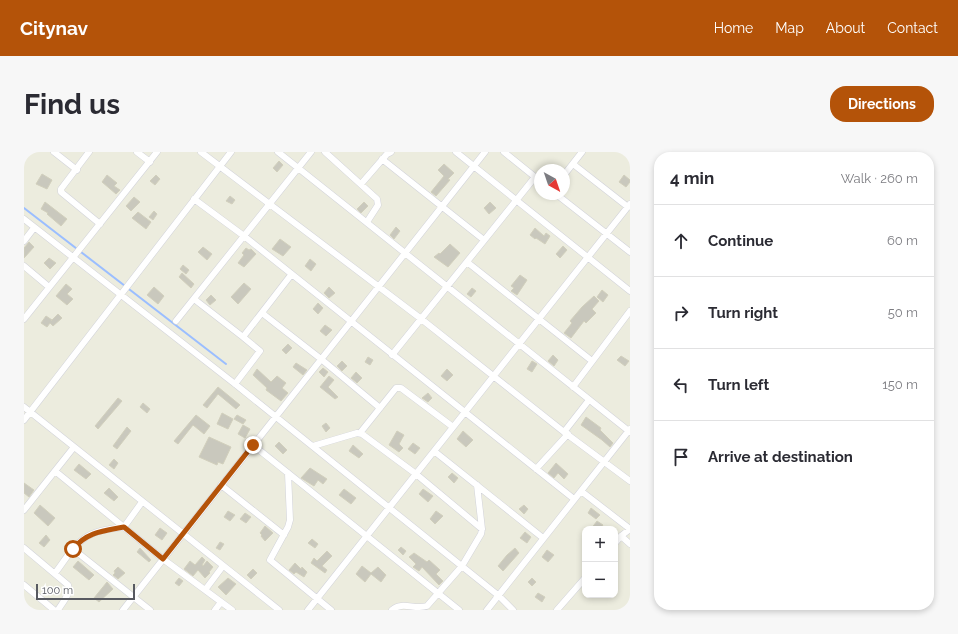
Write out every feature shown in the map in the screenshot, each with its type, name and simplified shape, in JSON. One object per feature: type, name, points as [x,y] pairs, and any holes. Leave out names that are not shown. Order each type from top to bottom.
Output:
[{"type":"street","points":[[54,152],[76,170]]},
{"type":"street","points":[[89,152],[61,189],[61,192],[100,224]]},
{"type":"street","points":[[137,152],[150,162]]},
{"type":"street","points":[[24,318],[157,152]]},
{"type":"street","points":[[201,152],[420,318],[566,433],[630,481]]},
{"type":"street","points":[[24,420],[231,152]]},
{"type":"street","points":[[278,152],[519,345],[630,430],[487,610]]},
{"type":"street","points":[[176,321],[311,152]]},
{"type":"street","points":[[325,152],[377,198],[379,202],[378,205],[367,222]]},
{"type":"street","points":[[361,184],[382,159],[390,152]]},
{"type":"street","points":[[456,152],[630,291]]},
{"type":"street","points":[[123,610],[485,152]]},
{"type":"street","points":[[504,152],[534,176]]},
{"type":"street","points":[[570,168],[582,152]]},
{"type":"street","points":[[382,159],[484,240]]},
{"type":"street","points":[[308,610],[629,206],[573,164]]},
{"type":"street","points":[[392,355],[420,318],[517,200],[534,183]]},
{"type":"street","points":[[194,199],[244,236],[291,275],[574,499]]},
{"type":"street","points":[[564,200],[630,252]]},
{"type":"street","points":[[24,219],[276,416],[390,507],[514,610]]},
{"type":"street","points":[[24,241],[34,228]]},
{"type":"street","points":[[467,262],[592,361]]},
{"type":"street","points":[[24,266],[49,287]]},
{"type":"street","points":[[243,337],[291,275]]},
{"type":"street","points":[[194,298],[260,351],[235,384]]},
{"type":"street","points":[[573,387],[630,311]]},
{"type":"street","points":[[262,313],[380,408]]},
{"type":"street","points":[[313,446],[360,433],[398,387],[453,427]]},
{"type":"street","points":[[536,468],[566,433],[589,400]]},
{"type":"street","points":[[24,407],[279,610]]},
{"type":"street","points":[[360,433],[416,474],[482,529]]},
{"type":"street","points":[[253,445],[459,610]]},
{"type":"street","points":[[24,510],[74,447]]},
{"type":"street","points":[[434,451],[543,538]]},
{"type":"street","points":[[55,471],[163,559],[232,610]]},
{"type":"street","points":[[288,473],[290,520],[284,535],[270,560],[331,610]]},
{"type":"street","points":[[221,485],[284,535]]},
{"type":"street","points":[[392,610],[400,605],[427,606],[462,566],[481,534],[482,529],[477,485]]},
{"type":"street","points":[[581,491],[630,529],[618,540]]},
{"type":"street","points":[[55,573],[73,549],[85,538],[92,534],[124,527],[142,502]]},
{"type":"street","points":[[621,536],[630,544]]},
{"type":"street","points":[[24,548],[65,582],[69,589],[58,610]]},
{"type":"street","points":[[73,549],[150,610]]},
{"type":"street","points":[[205,590],[223,566]]},
{"type":"street","points":[[559,609],[582,582]]},
{"type":"street","points":[[24,585],[54,610]]},
{"type":"street","points":[[215,610],[221,602]]},
{"type":"building","points":[[279,161],[283,165],[277,172],[273,168]]},
{"type":"building","points":[[444,164],[454,173],[436,196],[431,192],[444,176],[438,170]]},
{"type":"building","points":[[42,174],[52,180],[47,189],[36,184]]},
{"type":"building","points":[[107,175],[117,183],[114,186],[120,190],[116,194],[102,182]]},
{"type":"building","points":[[156,175],[160,179],[155,185],[150,181]]},
{"type":"building","points":[[624,175],[630,180],[626,187],[619,182]]},
{"type":"building","points":[[230,196],[235,200],[232,204],[226,201]]},
{"type":"building","points":[[134,197],[140,202],[131,211],[126,206]]},
{"type":"building","points":[[45,202],[67,219],[61,226],[47,214],[48,213],[41,209]]},
{"type":"building","points":[[364,202],[368,206],[361,213],[357,209]]},
{"type":"building","points":[[490,202],[496,208],[489,214],[484,208]]},
{"type":"building","points":[[154,211],[157,214],[153,220],[149,217]]},
{"type":"building","points":[[138,212],[151,222],[146,229],[132,218]]},
{"type":"building","points":[[396,227],[400,231],[394,239],[390,235]]},
{"type":"building","points":[[535,228],[544,236],[546,233],[550,236],[545,244],[530,235]]},
{"type":"building","points":[[280,239],[291,247],[283,256],[272,249]]},
{"type":"building","points":[[29,242],[34,247],[24,258],[24,248]]},
{"type":"building","points":[[450,244],[460,253],[448,267],[434,257],[439,253],[440,254]]},
{"type":"building","points":[[563,246],[567,250],[560,258],[556,254]]},
{"type":"building","points":[[203,247],[212,254],[207,260],[198,252]]},
{"type":"building","points":[[246,248],[249,250],[251,249],[256,254],[244,267],[238,263],[244,255],[242,253]]},
{"type":"building","points":[[49,258],[56,263],[50,269],[44,263]]},
{"type":"building","points":[[310,259],[316,264],[311,271],[305,266]]},
{"type":"building","points":[[183,265],[189,270],[186,274],[180,269]]},
{"type":"building","points":[[182,273],[194,284],[191,288],[179,277]]},
{"type":"building","points":[[520,275],[527,280],[517,295],[511,291],[514,288],[511,286]]},
{"type":"building","points":[[244,283],[251,289],[238,304],[231,297]]},
{"type":"building","points":[[66,284],[72,289],[67,294],[73,299],[67,305],[56,296]]},
{"type":"building","points":[[154,287],[164,296],[158,304],[147,295]]},
{"type":"building","points":[[329,287],[335,293],[329,298],[324,293]]},
{"type":"building","points":[[472,288],[476,291],[471,297],[467,294]]},
{"type":"building","points":[[602,290],[608,295],[603,302],[597,297]]},
{"type":"building","points":[[211,295],[216,300],[210,305],[206,300]]},
{"type":"building","points":[[594,296],[599,301],[592,309],[596,313],[586,323],[584,321],[571,338],[564,333],[572,323],[570,321]]},
{"type":"building","points":[[318,303],[323,308],[318,314],[313,309]]},
{"type":"building","points":[[58,314],[62,318],[53,326],[50,323],[47,327],[41,323],[46,316],[52,320]]},
{"type":"building","points":[[325,325],[332,330],[326,336],[320,331]]},
{"type":"building","points":[[288,344],[292,348],[286,354],[282,350]]},
{"type":"building","points":[[553,355],[558,360],[554,366],[548,361]]},
{"type":"building","points":[[621,356],[629,361],[625,366],[617,360]]},
{"type":"building","points":[[368,357],[373,360],[370,365],[365,362]]},
{"type":"building","points":[[342,361],[347,366],[342,371],[337,366]]},
{"type":"building","points":[[532,361],[537,364],[532,372],[527,369]]},
{"type":"building","points":[[296,363],[307,370],[303,375],[293,367]]},
{"type":"building","points":[[323,368],[328,372],[324,377],[319,372]]},
{"type":"building","points":[[257,369],[271,382],[277,376],[286,383],[282,388],[288,393],[281,401],[266,390],[267,388],[253,375]]},
{"type":"building","points":[[447,369],[453,375],[447,381],[441,376]]},
{"type":"building","points":[[356,372],[362,378],[357,383],[351,378]]},
{"type":"building","points":[[329,376],[334,380],[328,387],[338,397],[335,399],[320,387]]},
{"type":"building","points":[[218,387],[240,405],[236,409],[218,394],[207,408],[203,405]]},
{"type":"building","points":[[428,393],[432,398],[428,402],[422,398]]},
{"type":"building","points":[[118,398],[122,401],[98,429],[95,426]]},
{"type":"building","points":[[143,403],[150,409],[147,413],[140,407]]},
{"type":"building","points":[[222,413],[233,419],[228,429],[217,424]]},
{"type":"building","points":[[196,415],[210,426],[204,434],[193,425],[178,444],[174,441]]},
{"type":"building","points":[[237,415],[246,420],[243,424],[234,419]]},
{"type":"building","points":[[586,417],[601,428],[600,430],[613,443],[610,447],[581,425]]},
{"type":"building","points":[[326,423],[330,428],[326,432],[322,426]]},
{"type":"building","points":[[243,425],[250,429],[245,438],[238,434]]},
{"type":"building","points":[[127,427],[131,431],[117,449],[113,446]]},
{"type":"building","points":[[397,431],[404,435],[399,444],[403,448],[399,452],[389,445]]},
{"type":"building","points":[[463,431],[473,440],[466,447],[457,439]]},
{"type":"building","points":[[209,437],[231,447],[223,464],[218,462],[217,465],[199,457]]},
{"type":"building","points":[[279,442],[287,450],[283,454],[275,446]]},
{"type":"building","points":[[413,443],[420,448],[415,454],[408,449]]},
{"type":"building","points":[[353,445],[363,454],[359,458],[349,451]]},
{"type":"building","points":[[114,459],[118,463],[114,469],[109,465]]},
{"type":"building","points":[[556,463],[568,474],[564,479],[558,473],[554,478],[548,473]]},
{"type":"building","points":[[79,464],[91,474],[86,479],[74,470]]},
{"type":"building","points":[[310,468],[327,479],[323,484],[318,480],[314,486],[301,478]]},
{"type":"building","points":[[452,473],[458,478],[454,483],[448,477]]},
{"type":"building","points":[[24,483],[34,490],[29,497],[24,493]]},
{"type":"building","points":[[109,488],[118,497],[114,501],[104,493]]},
{"type":"building","points":[[344,489],[356,498],[351,504],[339,495]]},
{"type":"building","points":[[423,489],[433,496],[428,502],[419,494]]},
{"type":"building","points":[[40,505],[55,518],[48,526],[34,513]]},
{"type":"building","points":[[524,505],[528,509],[524,514],[519,509]]},
{"type":"building","points":[[591,508],[600,515],[596,519],[588,513]]},
{"type":"building","points":[[228,511],[235,515],[230,521],[224,517]]},
{"type":"building","points":[[436,511],[443,516],[435,524],[430,519]]},
{"type":"building","points":[[245,513],[251,517],[246,523],[240,519]]},
{"type":"building","points":[[597,521],[603,525],[602,526],[593,526]]},
{"type":"building","points":[[265,526],[273,533],[265,541],[260,533]]},
{"type":"building","points":[[160,528],[167,533],[162,540],[155,535]]},
{"type":"building","points":[[525,532],[531,537],[527,543],[520,538]]},
{"type":"building","points":[[46,535],[50,540],[44,547],[39,543]]},
{"type":"building","points":[[312,539],[318,544],[315,548],[308,543]]},
{"type":"building","points":[[220,542],[224,544],[220,550],[216,548]]},
{"type":"building","points":[[401,547],[406,551],[403,555],[398,550]]},
{"type":"building","points":[[140,548],[151,560],[149,562],[137,552]]},
{"type":"building","points":[[515,548],[519,553],[503,571],[498,566]]},
{"type":"building","points":[[547,550],[554,555],[548,562],[542,557]]},
{"type":"building","points":[[327,551],[332,556],[322,566],[327,570],[325,573],[311,563],[314,558],[317,561]]},
{"type":"building","points":[[414,553],[427,562],[429,560],[440,570],[436,574],[443,581],[439,585],[422,567],[419,571],[413,567],[416,564],[409,557]]},
{"type":"building","points":[[202,557],[205,560],[202,565],[203,566],[207,561],[213,567],[205,578],[198,570],[193,576],[184,569],[190,561],[195,565]]},
{"type":"building","points":[[78,561],[94,575],[89,580],[73,567]]},
{"type":"building","points":[[295,563],[307,572],[304,577],[296,572],[294,574],[289,570]]},
{"type":"building","points":[[362,566],[371,573],[378,567],[386,575],[381,582],[371,574],[365,582],[356,574]]},
{"type":"building","points":[[118,567],[125,573],[118,579],[113,575],[115,573],[114,571]]},
{"type":"building","points":[[253,569],[257,573],[251,579],[247,575]]},
{"type":"building","points":[[179,578],[183,581],[179,586],[175,583]]},
{"type":"building","points":[[228,578],[236,584],[226,595],[218,587]]},
{"type":"building","points":[[532,578],[536,582],[532,586],[528,582]]},
{"type":"building","points":[[107,582],[113,589],[99,602],[94,598]]},
{"type":"building","points":[[538,593],[545,597],[542,602],[535,597]]},
{"type":"waterway","points":[[24,208],[226,364]]},
{"type":"route","points":[[73,549],[92,534],[100,531],[124,527],[163,559],[253,445]]}]
